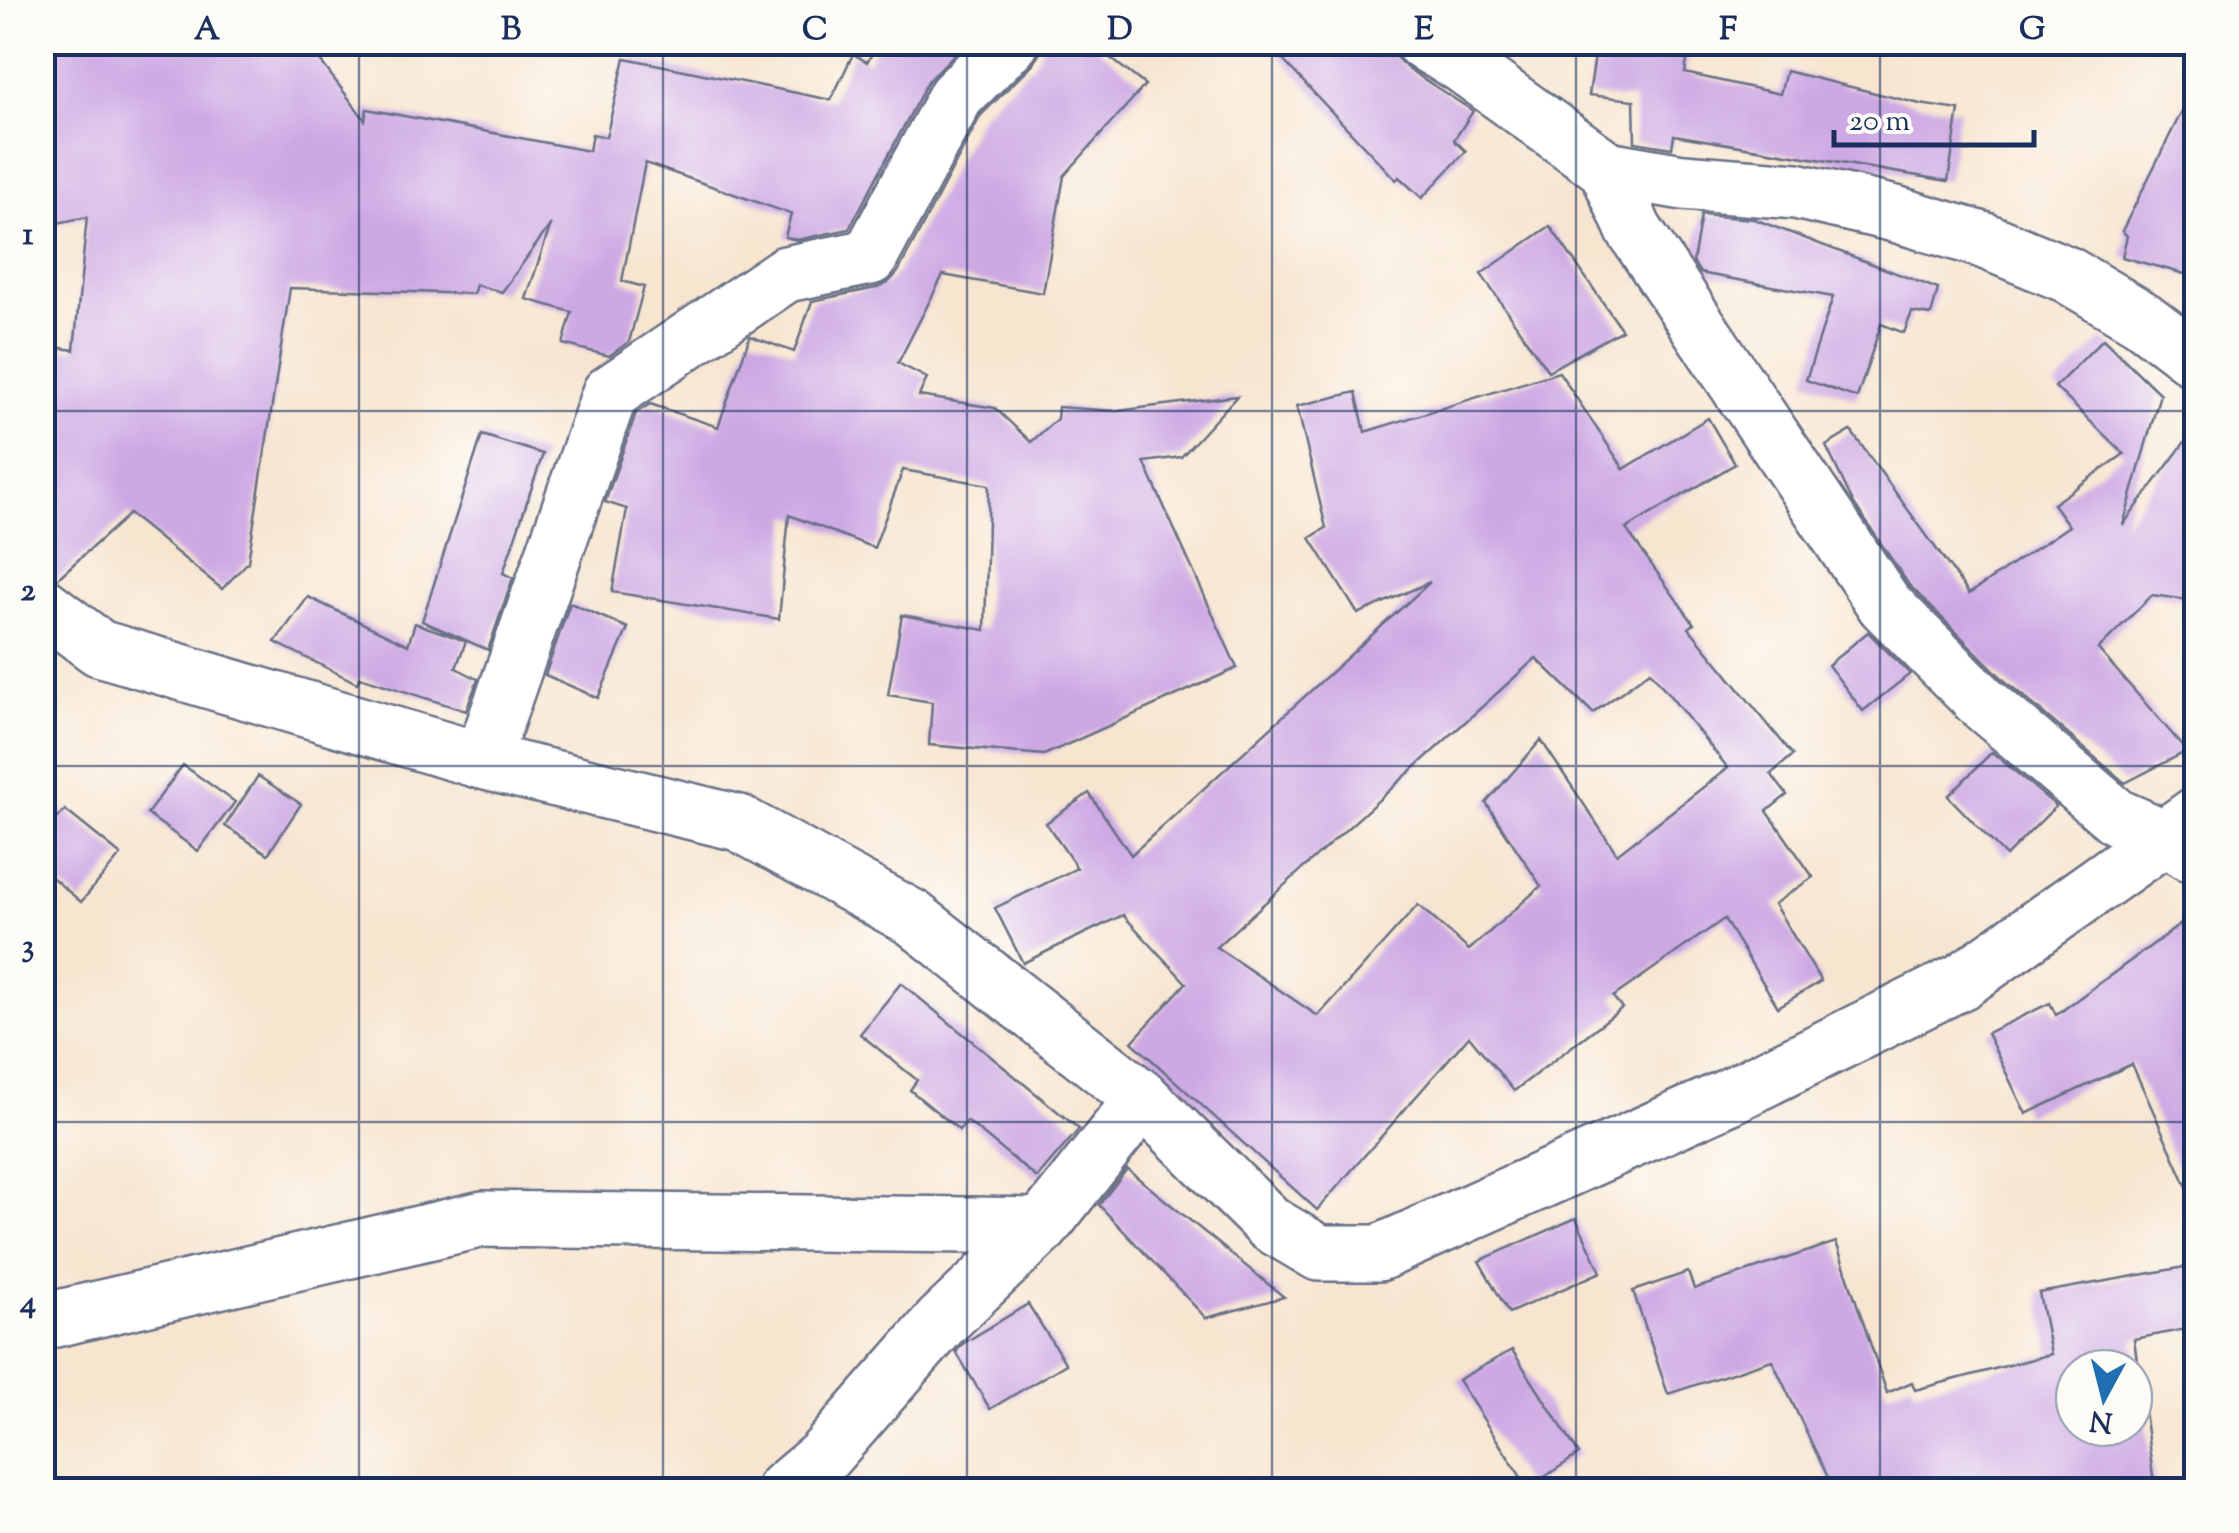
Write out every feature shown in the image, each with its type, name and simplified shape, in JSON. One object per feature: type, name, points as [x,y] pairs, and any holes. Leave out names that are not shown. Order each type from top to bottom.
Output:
[{"type":"street","points":[[482,761],[610,393],[786,274],[870,258],[956,96],[1012,42]]},
{"type":"street","points":[[1422,42],[1461,64],[1607,169],[1683,182],[1796,192],[1895,214],[1983,240],[2068,275],[2142,319],[2196,360]]},
{"type":"street","points":[[1607,169],[1634,230],[1885,605],[1983,703],[2117,817],[2187,837]]},
{"type":"street","points":[[42,605],[100,648],[482,761],[738,823],[913,918],[1143,1099],[1270,1224],[1319,1254],[1379,1253],[1728,1097],[1962,981],[2187,837]]},
{"type":"street","points":[[784,1490],[823,1457],[941,1322],[1042,1226],[1143,1099]]},
{"type":"street","points":[[42,1322],[483,1219],[1042,1226]]},
{"type":"building","points":[[42,42],[306,42],[365,120],[367,109],[589,151],[592,134],[606,137],[625,58],[831,100],[853,54],[867,62],[879,42],[966,42],[928,81],[849,229],[797,240],[785,237],[791,214],[645,163],[622,281],[644,287],[629,342],[609,356],[563,344],[572,312],[526,299],[551,224],[502,292],[476,285],[473,294],[290,288],[248,562],[222,589],[129,514],[57,579],[42,574],[42,463],[61,348],[74,350],[87,217],[42,226]]},
{"type":"building","points":[[1041,42],[1090,42],[1145,85],[1064,176],[1043,293],[943,275],[898,363],[927,378],[919,396],[995,408],[1031,442],[1057,419],[1058,407],[1117,411],[1237,396],[1181,457],[1144,462],[1237,668],[1044,755],[929,745],[932,702],[888,695],[902,615],[985,630],[989,485],[903,470],[874,548],[789,515],[779,619],[612,592],[627,509],[605,502],[636,413],[650,404],[718,427],[750,336],[794,352],[812,301],[889,282],[898,272],[981,115],[1033,64],[1041,51]]},
{"type":"building","points":[[1266,42],[1392,42],[1396,57],[1407,68],[1473,111],[1454,140],[1466,151],[1422,198],[1399,177],[1396,180]]},
{"type":"building","points":[[1485,42],[1519,42],[1508,59]]},
{"type":"building","points":[[1597,42],[1690,42],[1685,73],[1780,94],[1786,71],[1959,110],[1948,181],[1674,135],[1672,148],[1635,142],[1634,100],[1589,95]]},
{"type":"building","points":[[2196,83],[2196,277],[2122,257],[2127,236],[2122,231]]},
{"type":"building","points":[[1701,215],[1754,219],[1938,289],[1931,315],[1912,312],[1904,333],[1881,324],[1857,398],[1806,380],[1833,297],[1700,273],[1693,262]]},
{"type":"building","points":[[1550,226],[1622,330],[1548,371],[1481,274]]},
{"type":"building","points":[[2103,339],[2160,394],[2123,525],[2196,427],[2196,601],[2152,595],[2098,649],[2187,751],[2125,783],[2004,680],[1909,585],[1853,502],[1826,446],[1851,431],[1969,594],[2069,526],[2053,504],[2124,454],[2055,387]]},
{"type":"building","points":[[1559,372],[1624,469],[1708,418],[1735,464],[1626,529],[1694,624],[1689,628],[1793,755],[1771,774],[1787,795],[1767,811],[1813,877],[1774,904],[1821,981],[1778,1007],[1724,919],[1613,997],[1622,1008],[1514,1091],[1469,1036],[1317,1210],[1132,1042],[1186,983],[1123,915],[1023,963],[995,908],[1077,868],[1046,823],[1089,793],[1131,855],[1430,582],[1358,614],[1310,538],[1326,528],[1297,406],[1356,392],[1365,432]],"holes":[[[1536,658],[1593,713],[1650,671],[1728,768],[1617,854],[1541,740],[1486,803],[1541,886],[1469,950],[1418,905],[1318,1016],[1216,947]]]},
{"type":"building","points":[[482,435],[543,454],[503,573],[513,578],[488,650],[422,621]]},
{"type":"building","points":[[308,597],[408,645],[415,623],[466,641],[456,668],[478,679],[466,711],[360,677],[357,683],[275,642]]},
{"type":"building","points":[[570,603],[628,628],[598,698],[545,675]]},
{"type":"building","points":[[1868,632],[1910,674],[1863,711],[1828,665]]},
{"type":"building","points":[[1992,752],[2056,806],[2006,856],[1948,796]]},
{"type":"building","points":[[183,765],[235,802],[198,851],[147,814]]},
{"type":"building","points":[[258,776],[301,804],[268,854],[225,826]]},
{"type":"building","points":[[65,810],[121,855],[81,902],[42,869],[42,836]]},
{"type":"building","points":[[2196,913],[2196,1207],[2132,1064],[2026,1114],[1987,1033],[2050,1003],[2056,1015]]},
{"type":"building","points":[[901,983],[1079,1129],[1037,1178],[967,1121],[959,1130],[910,1090],[917,1080],[860,1034]]},
{"type":"building","points":[[1127,1169],[1284,1297],[1206,1318],[1099,1205]]},
{"type":"building","points":[[1576,1218],[1601,1272],[1509,1313],[1479,1261]]},
{"type":"building","points":[[1836,1242],[1887,1393],[1912,1382],[1915,1390],[2051,1354],[2039,1293],[2196,1265],[2196,1327],[2134,1339],[2135,1348],[2054,1348],[2054,1448],[2149,1448],[2155,1490],[1834,1490],[1772,1360],[1668,1394],[1633,1291],[1688,1272],[1694,1289]]},
{"type":"building","points":[[1028,1304],[1066,1364],[990,1409],[956,1352],[964,1343]]},
{"type":"building","points":[[1512,1350],[1579,1454],[1528,1488],[1458,1380]]}]
